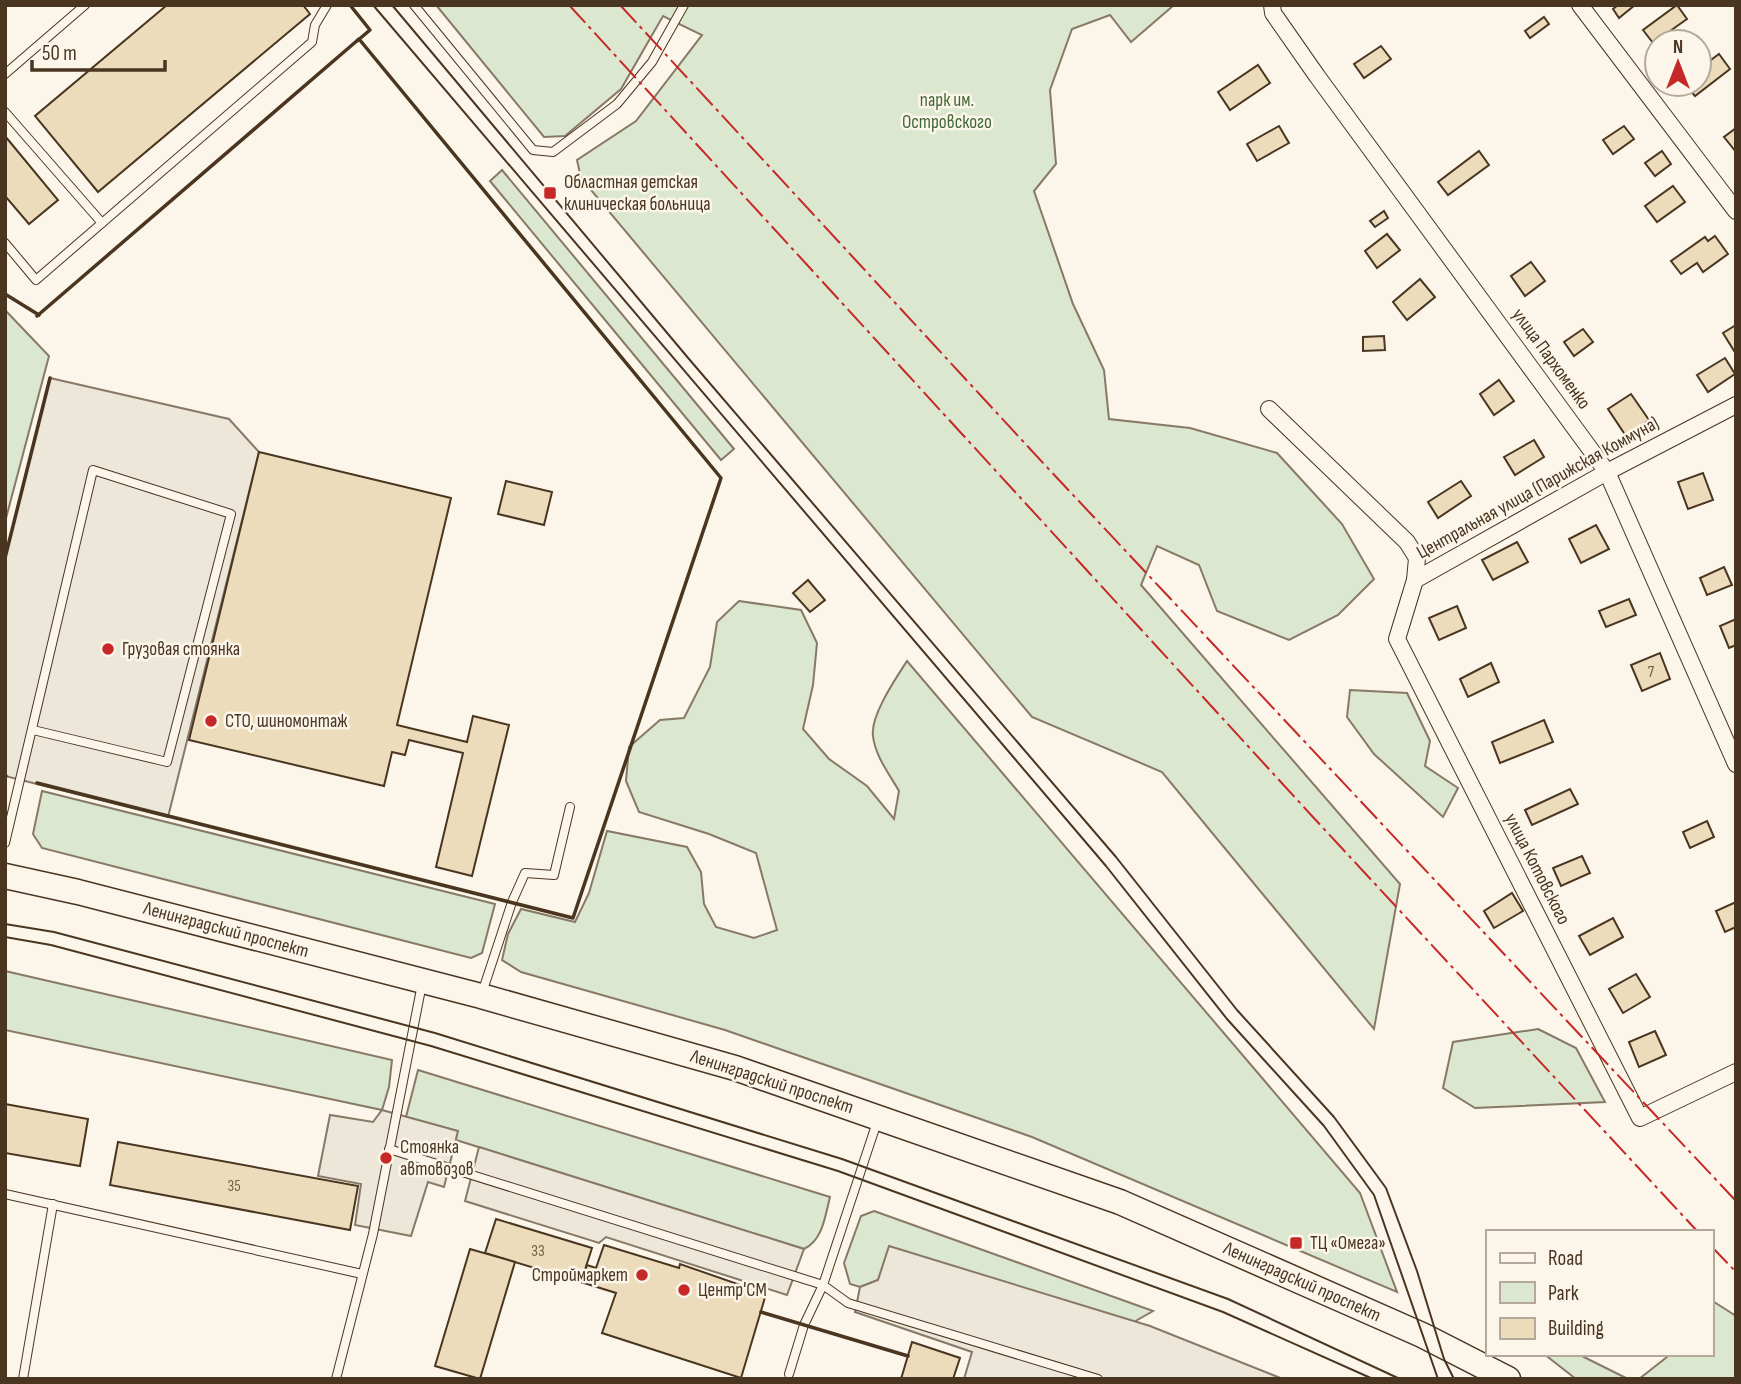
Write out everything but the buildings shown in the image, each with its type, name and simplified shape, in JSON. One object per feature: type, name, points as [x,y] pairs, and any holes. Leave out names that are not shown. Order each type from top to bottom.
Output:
[{"type":"main road","name":"Ленинградский проспект","points":[[5,876],[78,892],[481,996],[735,1068],[879,1116],[1119,1202],[1404,1327],[1508,1379]]},
{"type":"street","points":[[1580,5],[1736,211]]},
{"type":"street","name":"улица Пархоменко","points":[[1272,9],[1607,472],[1736,764]]},
{"type":"street","name":"Центральная улица (Парижская Коммуна)","points":[[1397,639],[1415,580],[1607,472],[1736,405]]},
{"type":"street","points":[[1269,409],[1407,542],[1417,558],[1415,580]]},
{"type":"street","name":"улица Котовского","points":[[1397,639],[1640,1118],[1736,1072]]},
{"type":"lane","points":[[5,74],[85,5]]},
{"type":"lane","points":[[5,243],[36,280],[312,42],[315,25],[327,5]]},
{"type":"lane","points":[[414,5],[533,150],[552,152],[617,104],[652,61],[684,5]]},
{"type":"lane","points":[[5,112],[102,223]]},
{"type":"lane","points":[[5,843],[93,470],[231,514],[167,762],[33,730]]},
{"type":"lane","points":[[481,996],[512,902],[525,873],[554,875],[570,807]]},
{"type":"lane","points":[[336,1379],[362,1274],[422,981]]},
{"type":"lane","points":[[789,1374],[804,1325],[823,1285],[879,1116]]},
{"type":"lane","points":[[389,1149],[823,1285],[848,1303],[1098,1379]]},
{"type":"lane","points":[[5,1194],[362,1274]]},
{"type":"lane","points":[[23,1379],[53,1204]]},
{"type":"green space","name":"парк им. Островского","points":[[436,5],[1174,5],[1131,42],[1110,15],[1072,29],[1050,90],[1056,164],[1034,191],[1073,304],[1104,370],[1109,419],[1190,428],[1277,453],[1342,524],[1374,579],[1338,615],[1289,640],[1217,611],[1199,565],[1157,546],[1141,585],[1400,884],[1374,1029],[1162,772],[1032,717],[581,178],[577,160],[636,121],[702,35],[663,16],[621,89],[565,136],[544,137]]},
{"type":"green space","points":[[502,170],[734,449],[721,460],[490,181]]},
{"type":"green space","points":[[5,310],[49,356],[5,522]]},
{"type":"green space","points":[[739,601],[801,610],[817,643],[813,685],[803,729],[829,759],[867,786],[894,819],[899,791],[877,751],[873,728],[885,697],[907,661],[1360,1193],[1397,1292],[1032,1137],[725,1030],[521,972],[502,960],[508,934],[521,909],[575,922],[589,893],[607,831],[687,847],[701,872],[704,904],[716,927],[754,938],[777,930],[756,853],[709,834],[639,812],[626,781],[629,747],[660,720],[684,718],[710,667],[717,622]]},
{"type":"green space","points":[[1350,690],[1407,693],[1430,741],[1425,766],[1458,788],[1443,817],[1374,754],[1347,717]]},
{"type":"green space","points":[[42,791],[495,904],[482,953],[471,958],[42,848],[33,834]]},
{"type":"green space","points":[[5,971],[392,1060],[389,1087],[382,1110],[5,1030]]},
{"type":"green space","points":[[1538,1029],[1576,1048],[1605,1102],[1475,1108],[1443,1088],[1453,1042]]},
{"type":"green space","points":[[418,1070],[830,1197],[822,1227],[815,1240],[804,1249],[456,1140],[457,1131],[406,1117]]},
{"type":"green space","points":[[874,1211],[1153,1311],[1132,1323],[890,1247],[878,1280],[860,1287],[850,1284],[844,1263],[861,1216]]},
{"type":"green space","points":[[1713,1301],[1736,1316],[1736,1379],[1639,1379],[1667,1357],[1713,1356]]},
{"type":"green space","points":[[1547,1356],[1582,1356],[1628,1379],[1576,1379]]},
{"type":"shaded area","name":"Грузовая стоянка","points":[[50,378],[229,419],[259,452],[168,817],[5,776],[5,558]]},
{"type":"shaded area","name":"Стоянка автовозов","points":[[382,1110],[458,1131],[444,1187],[428,1182],[411,1236],[355,1225],[361,1184],[318,1176],[330,1115],[373,1122]]},
{"type":"shaded area","points":[[479,1147],[804,1249],[787,1295],[606,1237],[599,1243],[465,1201]]},
{"type":"shaded area","points":[[889,1246],[1150,1326],[1283,1379],[964,1379],[972,1352],[855,1312],[860,1287],[878,1280]]},
{"type":"tram line","points":[[373,5],[1106,866],[1227,1019],[1324,1126],[1374,1195],[1438,1379]]},
{"type":"tram line","points":[[392,5],[689,359],[1116,857],[1237,1010],[1334,1117],[1386,1188],[1417,1271],[1444,1359],[1454,1379]]},
{"type":"tram line","points":[[5,924],[54,932],[435,1033],[842,1159],[1228,1299],[1400,1379]]},
{"type":"tram line","points":[[5,937],[51,945],[431,1046],[838,1171],[1223,1312],[1373,1379]]},
{"type":"wall","points":[[350,5],[370,30],[357,41]]},
{"type":"wall","points":[[37,316],[359,39],[721,478],[573,918],[37,783]]},
{"type":"wall","points":[[5,294],[39,315]]},
{"type":"wall","points":[[5,558],[50,378]]},
{"type":"wall","points":[[761,1312],[908,1356]]},
{"type":"power","points":[[569,5],[1312,816],[1696,1230]]},
{"type":"power","points":[[620,5],[1044,464],[1736,1201]]},
{"type":"power","points":[[1713,1248],[1736,1272]]},
{"type":"place","name":"Областная детская клиническая больница","points":[[550,193]]},
{"type":"place","name":"Грузовая стоянка","points":[[108,649]]},
{"type":"place","name":"СТО, шиномонтаж","points":[[211,721]]},
{"type":"place","name":"Стоянка автовозов","points":[[386,1158]]},
{"type":"place","name":"ТЦ «Омега»","points":[[1296,1243]]},
{"type":"place","name":"Строймаркет","points":[[642,1275]]},
{"type":"place","name":"Центр'СМ","points":[[684,1290]]}]
